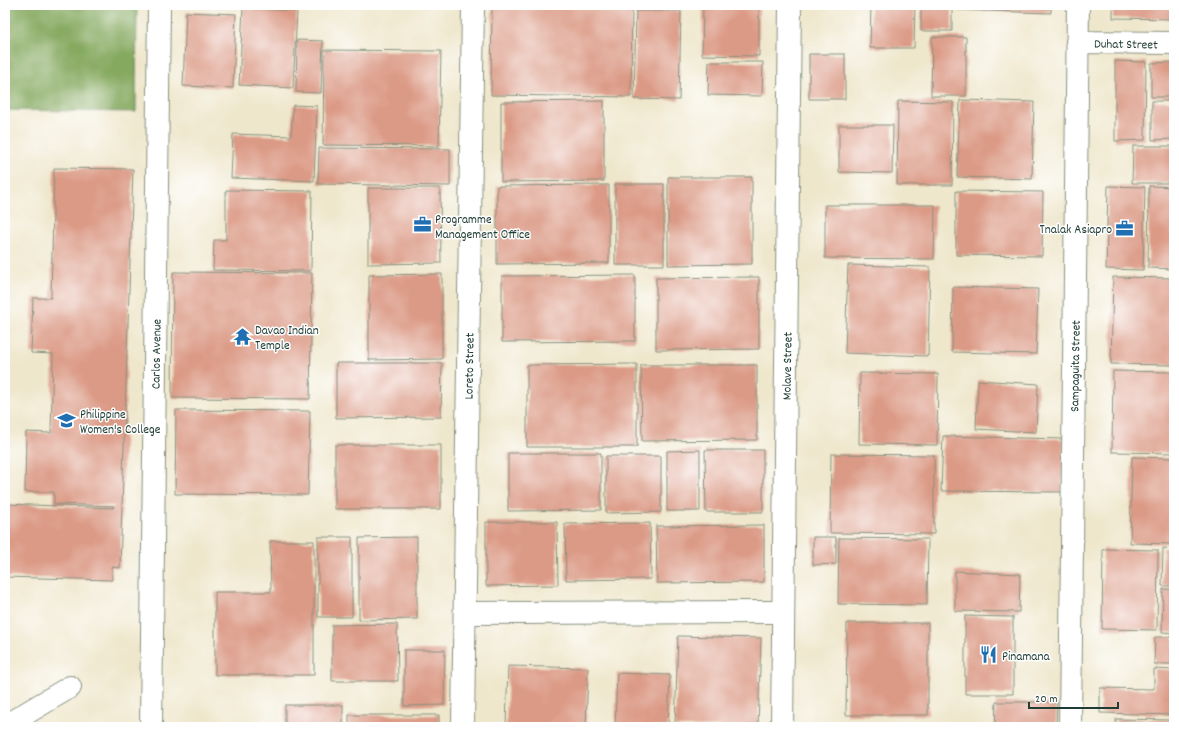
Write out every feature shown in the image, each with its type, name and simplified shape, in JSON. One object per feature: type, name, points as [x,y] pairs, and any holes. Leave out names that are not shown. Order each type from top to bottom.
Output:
[{"type":"street","name":"Carlos Avenue","points":[[151,727],[159,5]]},
{"type":"street","name":"Loreto Street","points":[[463,727],[473,5]]},
{"type":"street","name":"Molave Street","points":[[782,727],[790,5]]},
{"type":"street","name":"Sampaguita Street","points":[[1070,727],[1078,5]]},
{"type":"street","name":"Duhat Street","points":[[1077,42],[1174,43]]},
{"type":"street","points":[[465,614],[783,612]]},
{"type":"street","points":[[5,726],[70,688]]},
{"type":"green space","points":[[5,5],[137,5],[136,112],[5,110]]},
{"type":"building","points":[[323,5],[323,8],[256,6]]},
{"type":"building","points":[[492,5],[632,5],[631,97],[491,95]]},
{"type":"building","points":[[703,5],[759,5],[759,56],[702,55]]},
{"type":"building","points":[[871,5],[915,5],[914,48],[870,48]]},
{"type":"building","points":[[921,5],[952,5],[952,31],[921,31]]},
{"type":"building","points":[[957,5],[1051,5],[1051,13],[957,10]]},
{"type":"building","points":[[1113,5],[1174,5],[1174,19],[1113,18]]},
{"type":"building","points":[[243,8],[297,11],[293,88],[239,85]]},
{"type":"building","points":[[636,11],[681,11],[679,100],[634,99]]},
{"type":"building","points":[[186,12],[236,14],[233,88],[183,86]]},
{"type":"building","points":[[932,37],[966,37],[966,96],[931,96]]},
{"type":"building","points":[[297,40],[323,41],[321,93],[296,92]]},
{"type":"building","points":[[324,50],[441,51],[439,146],[323,145]]},
{"type":"building","points":[[809,54],[845,54],[845,99],[809,99]]},
{"type":"building","points":[[1115,61],[1146,62],[1145,140],[1115,141]]},
{"type":"building","points":[[709,62],[763,62],[762,96],[708,95]]},
{"type":"building","points":[[1174,62],[1174,97],[1151,97],[1151,63]]},
{"type":"building","points":[[960,100],[1034,102],[1032,179],[957,177]]},
{"type":"building","points":[[604,101],[604,181],[501,182],[501,102]]},
{"type":"building","points":[[898,101],[953,102],[952,185],[897,185]]},
{"type":"building","points":[[1152,101],[1174,101],[1174,139],[1152,140]]},
{"type":"building","points":[[293,105],[317,106],[314,181],[231,178],[233,134],[291,136]]},
{"type":"building","points":[[839,125],[893,125],[892,173],[839,172]]},
{"type":"building","points":[[1133,146],[1174,146],[1174,183],[1132,183]]},
{"type":"building","points":[[319,148],[450,149],[450,186],[318,184]]},
{"type":"building","points":[[54,168],[133,169],[120,568],[112,567],[112,580],[5,577],[5,504],[113,508],[114,506],[54,504],[54,492],[25,492],[26,432],[51,433],[53,354],[31,353],[33,298],[51,298]]},
{"type":"building","points":[[668,177],[752,177],[752,264],[668,265]]},
{"type":"building","points":[[615,184],[664,184],[664,265],[615,265]]},
{"type":"building","points":[[609,185],[609,263],[497,264],[497,186]]},
{"type":"building","points":[[1108,186],[1145,187],[1143,270],[1106,269]]},
{"type":"building","points":[[1149,186],[1174,187],[1174,269],[1148,268]]},
{"type":"building","points":[[368,188],[440,188],[441,263],[368,264]]},
{"type":"building","points":[[226,190],[312,191],[311,271],[213,270],[214,240],[226,240]]},
{"type":"building","points":[[956,191],[1043,192],[1042,256],[956,255]]},
{"type":"building","points":[[825,205],[935,205],[934,259],[825,258]]},
{"type":"building","points":[[848,265],[930,267],[928,356],[845,353]]},
{"type":"building","name":"Davao Indian Temple","points":[[173,272],[312,273],[310,399],[172,398]]},
{"type":"building","points":[[442,274],[442,359],[369,360],[369,275]]},
{"type":"building","points":[[635,275],[635,341],[502,342],[502,276]]},
{"type":"building","points":[[759,277],[759,349],[656,350],[656,278]]},
{"type":"building","points":[[1113,277],[1174,278],[1174,365],[1111,364]]},
{"type":"building","points":[[953,287],[1038,289],[1036,354],[952,352]]},
{"type":"building","points":[[336,363],[442,363],[441,417],[336,418]]},
{"type":"building","points":[[637,364],[637,447],[527,447],[527,365]]},
{"type":"building","points":[[641,365],[757,365],[757,440],[642,441]]},
{"type":"building","points":[[1113,371],[1174,372],[1174,453],[1112,452]]},
{"type":"building","points":[[860,373],[938,374],[937,445],[859,444]]},
{"type":"building","points":[[978,380],[1038,384],[1036,432],[976,429]]},
{"type":"building","points":[[176,410],[310,411],[308,495],[175,494]]},
{"type":"building","points":[[943,436],[1064,439],[1062,492],[941,491]]},
{"type":"building","points":[[335,445],[441,445],[441,509],[335,509]]},
{"type":"building","points":[[700,450],[700,511],[667,511],[667,451]]},
{"type":"building","points":[[705,450],[763,450],[763,512],[706,512]]},
{"type":"building","points":[[508,453],[601,453],[601,510],[508,511]]},
{"type":"building","points":[[831,454],[934,455],[934,534],[830,533]]},
{"type":"building","points":[[606,456],[661,456],[661,512],[606,513]]},
{"type":"building","points":[[1132,457],[1174,458],[1174,544],[1130,543]]},
{"type":"building","points":[[486,522],[557,522],[558,585],[486,586]]},
{"type":"building","points":[[650,523],[651,579],[566,580],[565,524]]},
{"type":"building","points":[[764,525],[764,582],[657,583],[656,526]]},
{"type":"building","points":[[318,537],[352,537],[352,617],[318,617]]},
{"type":"building","points":[[417,537],[417,619],[359,620],[359,538]]},
{"type":"building","points":[[813,537],[836,537],[836,564],[813,565]]},
{"type":"building","points":[[839,538],[928,539],[927,605],[838,604]]},
{"type":"building","points":[[270,541],[314,541],[314,675],[215,675],[215,592],[271,592]]},
{"type":"building","points":[[1163,548],[1174,549],[1174,586],[1162,586]]},
{"type":"building","points":[[1103,549],[1158,550],[1157,630],[1102,629]]},
{"type":"building","points":[[955,571],[1020,574],[1019,612],[955,611]]},
{"type":"building","points":[[1163,589],[1174,589],[1174,633],[1162,632]]},
{"type":"building","name":"Pinamana","points":[[965,616],[1013,617],[1013,694],[965,694]]},
{"type":"building","points":[[847,623],[928,623],[928,715],[846,715]]},
{"type":"building","points":[[397,624],[398,681],[332,681],[332,625]]},
{"type":"building","points":[[678,636],[761,638],[758,727],[675,727]]},
{"type":"building","points":[[1155,637],[1174,637],[1174,664],[1154,664]]},
{"type":"building","points":[[404,650],[445,650],[444,705],[404,706]]},
{"type":"building","points":[[508,666],[588,668],[586,727],[506,727]]},
{"type":"building","points":[[1154,669],[1174,670],[1174,715],[1100,713],[1100,688],[1154,689]]},
{"type":"building","points":[[617,673],[670,675],[668,727],[615,727]]},
{"type":"building","points":[[996,702],[1057,702],[1056,727],[995,727]]},
{"type":"building","points":[[285,705],[343,705],[343,727],[285,727]]},
{"type":"building","points":[[349,715],[439,715],[439,727],[349,727]]},
{"type":"building","points":[[1116,719],[1172,720],[1172,727],[1116,727]]},
{"type":"place","name":"Programme Management Office","points":[[422,225]]},
{"type":"place","name":"Tnalak Asiapro","points":[[1125,228]]},
{"type":"place","name":"Davao Indian Temple","points":[[242,336]]},
{"type":"place","name":"Philippine Women's College","points":[[67,420]]},
{"type":"place","name":"Pinamana","points":[[989,655]]}]
